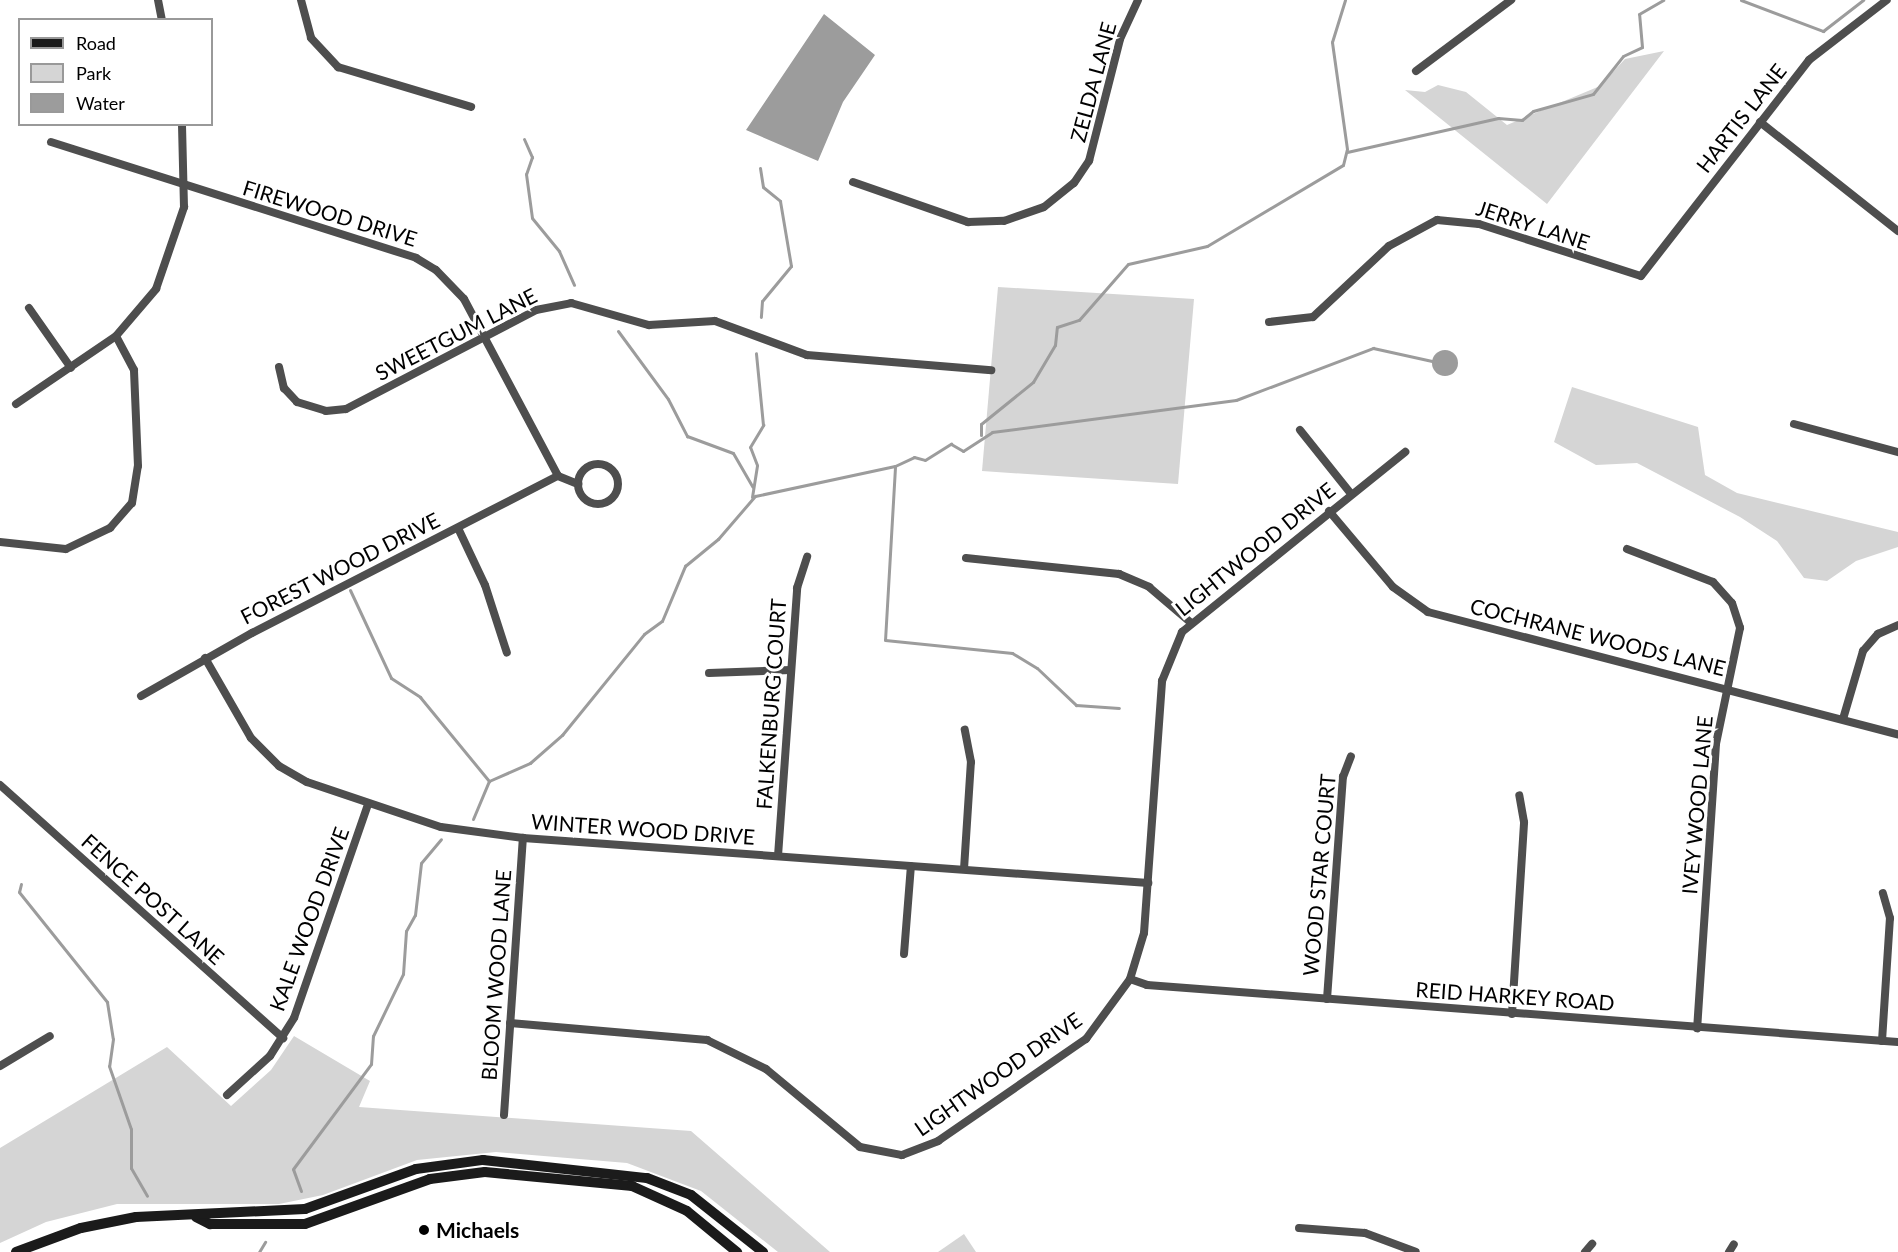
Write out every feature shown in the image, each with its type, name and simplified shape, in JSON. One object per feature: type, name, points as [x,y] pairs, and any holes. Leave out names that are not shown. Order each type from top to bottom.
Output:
[{"type":"street","points":[[159,0],[162,18]]},
{"type":"street","points":[[301,0],[311,38],[338,67],[471,108]]},
{"type":"street","name":"ZELDA LANE","points":[[853,182],[968,222],[1004,221],[1044,207],[1074,183],[1089,161],[1120,39],[1138,0]]},
{"type":"street","points":[[1416,71],[1511,0]]},
{"type":"street","name":"HARTIS LANE","points":[[1641,276],[1760,122],[1821,48],[1887,0]]},
{"type":"street","points":[[1760,122],[1898,231]]},
{"type":"street","points":[[16,404],[116,336],[164,274],[177,238],[186,187],[182,126]]},
{"type":"street","name":"FIREWOOD DRIVE","points":[[51,142],[186,187],[416,258],[447,279],[484,336],[558,476]]},
{"type":"street","name":"JERRY LANE","points":[[1269,322],[1313,317],[1389,246],[1437,220],[1479,224],[1641,276]]},
{"type":"street","name":"SWEETGUM LANE","points":[[279,367],[284,388],[297,402],[326,411],[346,409],[536,310],[571,303],[649,325],[714,321],[807,355],[991,370]]},
{"type":"street","points":[[28,308],[71,368]]},
{"type":"street","points":[[0,542],[66,549],[110,528],[132,503],[138,466],[134,370],[116,336]]},
{"type":"street","points":[[1794,423],[1898,452]]},
{"type":"street","points":[[1300,430],[1351,494]]},
{"type":"street","name":"LIGHTWOOD DRIVE","points":[[510,1023],[714,1042],[766,1069],[850,1141],[872,1152],[902,1155],[939,1141],[1075,1048],[1106,1019],[1130,980],[1142,946],[1162,681],[1190,622],[1405,452]]},
{"type":"street","points":[[558,476],[578,484],[585,500],[599,504],[613,497],[618,483],[610,468],[599,464],[585,469],[578,484]]},
{"type":"street","name":"FOREST WOOD DRIVE","points":[[141,696],[205,658],[558,476]]},
{"type":"street","name":"COCHRANE WOODS LANE","points":[[1329,511],[1392,587],[1428,612],[1729,688],[1898,734]]},
{"type":"street","points":[[458,528],[485,585],[507,653]]},
{"type":"street","name":"IVEY WOOD LANE","points":[[1627,549],[1713,582],[1732,603],[1741,642],[1716,744],[1697,1028]]},
{"type":"street","name":"FALKENBURG COURT","points":[[778,856],[797,588],[807,557]]},
{"type":"street","points":[[966,558],[1119,574],[1154,591],[1190,622]]},
{"type":"street","points":[[1843,719],[1863,651],[1878,634],[1898,625]]},
{"type":"street","name":"WINTER WOOD DRIVE","points":[[205,658],[243,727],[269,758],[307,782],[448,829],[523,838],[1148,883]]},
{"type":"street","points":[[708,673],[791,670]]},
{"type":"street","points":[[964,869],[971,762],[965,730]]},
{"type":"street","name":"WOOD STAR COURT","points":[[1327,999],[1343,777],[1351,756]]},
{"type":"street","name":"FENCE POST LANE","points":[[0,785],[283,1038]]},
{"type":"street","points":[[1512,1014],[1524,822],[1519,795]]},
{"type":"street","name":"KALE WOOD DRIVE","points":[[227,1095],[259,1068],[283,1038],[300,1005],[368,804]]},
{"type":"street","name":"BLOOM WOOD LANE","points":[[504,1115],[523,838]]},
{"type":"street","points":[[904,954],[911,866]]},
{"type":"street","points":[[1882,1041],[1890,918],[1883,893]]},
{"type":"street","name":"REID HARKEY ROAD","points":[[1130,980],[1512,1014],[1898,1042]]},
{"type":"street","points":[[0,1066],[50,1036]]},
{"type":"street","points":[[16,1252],[107,1222],[305,1209],[416,1169],[483,1160],[621,1172],[654,1180],[691,1195],[763,1252]]},
{"type":"street","points":[[196,1216],[210,1224],[305,1224],[430,1179],[508,1173],[632,1186],[687,1211],[737,1252]]},
{"type":"street","points":[[1299,1228],[1365,1233],[1416,1252]]},
{"type":"street","points":[[1585,1252],[1592,1244]]},
{"type":"street","points":[[1729,1252],[1734,1244]]},
{"type":"green space","points":[[1664,51],[1547,204],[1405,90],[1425,92],[1438,85],[1466,92],[1507,125],[1600,86],[1625,59]]},
{"type":"green space","points":[[998,287],[1194,299],[1178,484],[982,471]]},
{"type":"green space","points":[[1572,387],[1698,427],[1705,475],[1737,493],[1898,532],[1898,547],[1856,561],[1827,581],[1804,578],[1777,541],[1740,517],[1637,463],[1596,465],[1554,442]]},
{"type":"green space","points":[[294,1036],[370,1081],[359,1107],[691,1131],[830,1252],[778,1252],[701,1191],[627,1163],[496,1152],[417,1160],[323,1195],[279,1204],[117,1204],[46,1222],[0,1243],[0,1148],[167,1047],[231,1106],[271,1070]]},
{"type":"green space","points":[[964,1234],[976,1252],[938,1252]]},
{"type":"water","points":[[824,14],[875,55],[843,102],[818,161],[746,130]]},
{"type":"water","points":[[1445,350],[1454,354],[1458,363],[1454,372],[1445,376],[1436,372],[1432,363],[1436,354]]},
{"type":"waterway","points":[[981,435],[981,424],[1033,382],[1055,345],[1057,327],[1079,320],[1128,264],[1207,246],[1343,165],[1347,149],[1332,42],[1345,0]]},
{"type":"waterway","points":[[1347,152],[1498,118],[1522,120],[1533,111],[1593,94],[1623,56],[1642,47],[1639,14],[1663,0]]},
{"type":"waterway","points":[[1741,0],[1823,31],[1863,0]]},
{"type":"waterway","points":[[524,139],[532,157],[526,174],[532,218],[559,251],[574,285]]},
{"type":"waterway","points":[[760,168],[763,187],[780,201],[791,266],[762,301],[761,317]]},
{"type":"waterway","points":[[618,331],[668,399],[687,436],[733,453],[753,487]]},
{"type":"waterway","points":[[473,819],[489,781],[530,763],[562,735],[644,634],[662,621],[685,566],[718,539],[755,496],[895,466],[914,457],[925,460],[951,444],[963,451],[992,432],[1236,400],[1373,348],[1436,362]]},
{"type":"waterway","points":[[752,497],[757,465],[750,447],[763,425],[756,353]]},
{"type":"waterway","points":[[895,467],[885,640],[1012,653],[1037,668],[1076,705],[1119,708]]},
{"type":"waterway","points":[[350,590],[391,678],[420,697],[489,781]]},
{"type":"waterway","points":[[301,1191],[293,1169],[371,1064],[373,1036],[403,974],[406,931],[415,915],[421,863],[441,839]]},
{"type":"waterway","points":[[21,884],[19,892],[107,1002],[113,1039],[109,1066],[131,1129],[131,1168],[147,1196]]},
{"type":"waterway","points":[[259,1252],[265,1242]]},
{"type":"place","name":"Michaels","points":[[424,1230]]}]
